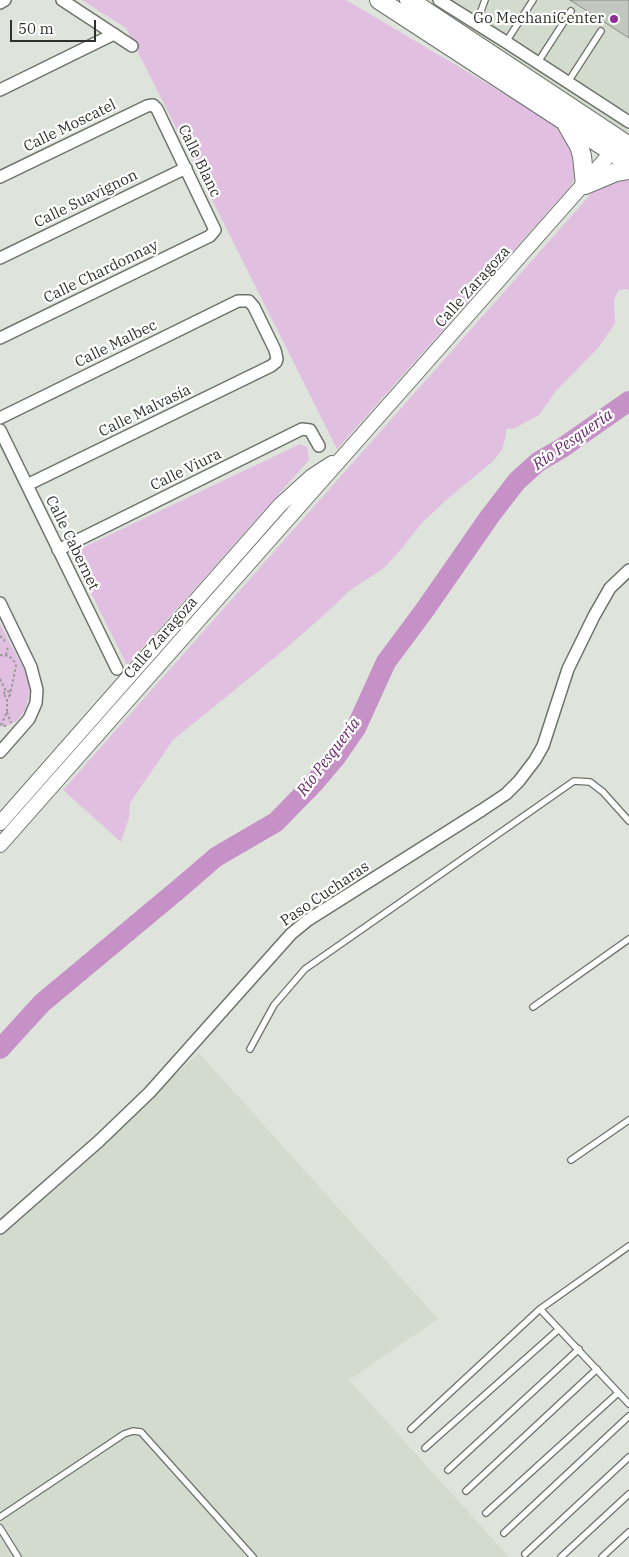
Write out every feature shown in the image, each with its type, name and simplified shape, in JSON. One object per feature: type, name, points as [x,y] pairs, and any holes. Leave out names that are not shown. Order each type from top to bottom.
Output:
[{"type":"main road","points":[[379,0],[564,121],[623,144]]},
{"type":"main road","points":[[409,0],[623,144],[629,162]]},
{"type":"main road","points":[[564,121],[580,151],[584,165],[585,184],[616,172],[629,170]]},
{"type":"street","points":[[0,3],[6,0]]},
{"type":"street","points":[[62,0],[132,46]]},
{"type":"street","points":[[439,0],[484,27],[629,122]]},
{"type":"street","points":[[0,90],[114,34]]},
{"type":"street","name":"Calle Blanc","points":[[153,105],[214,225],[215,232]]},
{"type":"street","name":"Calle Moscatel","points":[[0,177],[147,106],[153,105]]},
{"type":"street","name":"Calle Zaragoza","points":[[0,846],[585,184],[623,144]]},
{"type":"street","name":"Calle Suavignon","points":[[0,258],[186,168]]},
{"type":"street","name":"Calle Chardonnay","points":[[0,338],[215,232]]},
{"type":"street","name":"Calle Malvasía","points":[[27,485],[276,362],[277,355],[275,350],[254,307],[245,300]]},
{"type":"street","name":"Calle Malbec","points":[[0,418],[232,304],[245,300]]},
{"type":"street","name":"Calle Viura","points":[[58,550],[302,429],[310,430],[319,446]]},
{"type":"street","name":"Calle Cabernet","points":[[0,430],[117,669]]},
{"type":"street","name":"Calle Zaragoza","points":[[0,823],[280,505],[312,476],[347,453]]},
{"type":"street","name":"Paso Cucharas","points":[[0,1228],[99,1141],[150,1092],[291,934],[308,920],[490,805],[506,794],[519,781],[536,760],[543,746],[568,669],[594,616],[610,588],[629,570]]},
{"type":"street","points":[[0,603],[31,667],[37,690],[36,703],[29,719],[0,750]]},
{"type":"street","points":[[119,687],[131,697]]},
{"type":"lane","points":[[484,27],[481,11],[485,0]]},
{"type":"lane","points":[[506,42],[533,0]]},
{"type":"lane","points":[[538,62],[571,11]]},
{"type":"lane","points":[[568,82],[601,31]]},
{"type":"lane","points":[[250,1049],[274,1005],[305,969],[574,781],[590,782],[603,792],[629,820]]},
{"type":"lane","points":[[533,1007],[629,939]]},
{"type":"lane","points":[[571,1160],[629,1120]]},
{"type":"lane","points":[[411,1429],[540,1309],[629,1246]]},
{"type":"lane","points":[[540,1309],[629,1404]]},
{"type":"lane","points":[[426,1448],[559,1329]]},
{"type":"lane","points":[[448,1470],[578,1349]]},
{"type":"lane","points":[[466,1491],[597,1369]]},
{"type":"lane","points":[[486,1513],[618,1392]]},
{"type":"lane","points":[[504,1533],[629,1416]]},
{"type":"lane","points":[[0,1517],[124,1434],[133,1431],[141,1432],[253,1557]]},
{"type":"lane","points":[[525,1554],[629,1457]]},
{"type":"lane","points":[[560,1557],[629,1494]]},
{"type":"lane","points":[[0,1528],[18,1557]]},
{"type":"lane","points":[[602,1557],[629,1532]]},
{"type":"path","points":[[6,655],[8,643]]},
{"type":"path","points":[[0,655],[12,658],[16,666],[8,696],[7,712],[1,725],[4,727],[12,724],[7,712]]},
{"type":"path","points":[[0,679],[6,692],[9,692],[8,696]]},
{"type":"path","points":[[6,692],[4,695],[8,696]]},
{"type":"shaded area","points":[[82,0],[346,0],[552,122],[562,132],[575,154],[577,175],[569,188],[337,449],[126,28]]},
{"type":"shaded area","points":[[419,0],[629,0],[629,136]]},
{"type":"shaded area","points":[[629,177],[629,291],[622,289],[618,291],[614,300],[615,323],[598,348],[556,391],[539,415],[515,428],[506,429],[502,450],[492,462],[445,501],[421,524],[384,568],[349,591],[279,654],[173,740],[130,803],[129,818],[121,842],[63,790],[590,195],[599,186],[610,181]]},
{"type":"shaded area","points":[[300,444],[307,447],[309,460],[127,665],[76,563],[78,550]]},
{"type":"shaded area","points":[[0,624],[28,677],[30,689],[26,708],[21,716],[15,722],[4,727],[0,726]]},
{"type":"shaded area","points":[[199,1053],[438,1319],[349,1380],[509,1557],[0,1557],[0,1236]]},
{"type":"building","name":"Go MechaniCenter","points":[[570,0],[629,0],[629,38]]},
{"type":"waterway","name":"Río Pesquería","points":[[0,1049],[42,1003],[216,857],[276,822],[314,783],[336,757],[356,728],[386,662],[517,481],[538,462],[562,448],[629,401]]},
{"type":"place","name":"Go MechaniCenter","points":[[614,19]]}]
